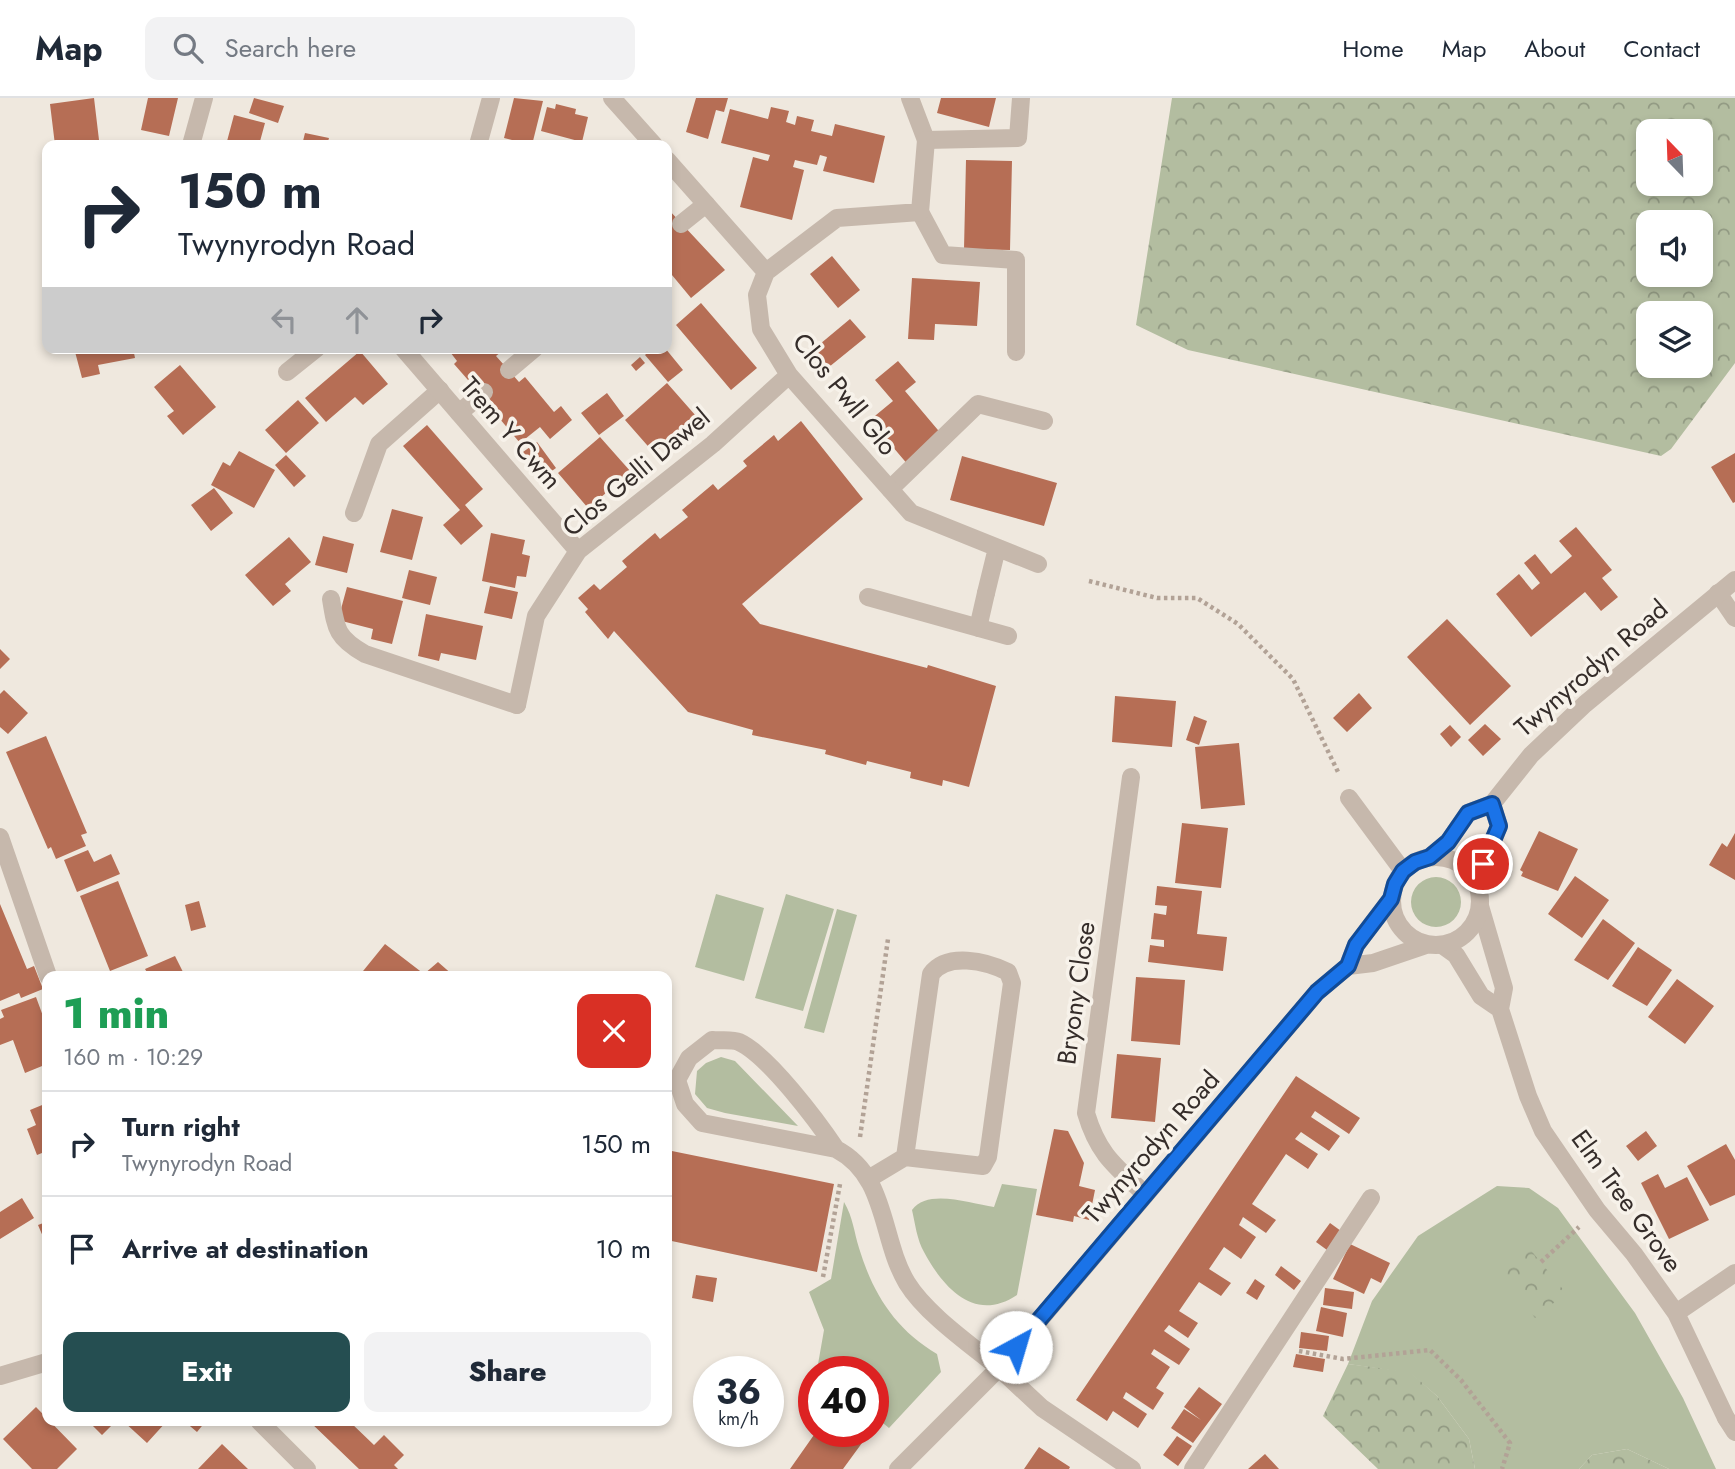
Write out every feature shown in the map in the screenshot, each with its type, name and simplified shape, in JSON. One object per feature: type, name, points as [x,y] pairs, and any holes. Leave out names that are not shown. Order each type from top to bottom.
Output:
[{"type":"street","points":[[192,140],[204,98]]},
{"type":"street","points":[[479,140],[491,98]]},
{"type":"street","points":[[612,98],[650,140]]},
{"type":"street","points":[[910,98],[926,140],[920,212],[943,255],[1016,260],[1016,352]]},
{"type":"street","points":[[926,140],[1018,138],[1021,98]]},
{"type":"street","points":[[672,166],[766,272],[837,218],[920,212]]},
{"type":"street","points":[[681,224],[706,204]]},
{"type":"street","name":"Clos Pwll Glo","points":[[766,272],[757,295],[761,329],[789,375],[911,513],[1038,564]]},
{"type":"street","points":[[287,372],[310,354]]},
{"type":"street","name":"Trem Y Cwm","points":[[408,354],[578,551]]},
{"type":"street","points":[[509,370],[528,354]]},
{"type":"street","name":"Clos Gelli Dawel","points":[[331,599],[336,627],[345,643],[365,654],[517,705],[536,616],[578,551],[712,444],[789,375]]},
{"type":"street","points":[[354,513],[379,444],[440,390]]},
{"type":"street","points":[[459,413],[484,392]]},
{"type":"street","points":[[890,489],[978,404],[1044,421]]},
{"type":"street","points":[[978,628],[997,548]]},
{"type":"street","name":"Twynyrodyn Road","points":[[898,1469],[999,1368],[1317,992],[1348,966],[1356,945],[1391,899],[1395,884],[1403,871],[1415,862],[1430,857],[1448,842],[1468,813],[1492,804],[1531,755],[1576,712],[1735,580]]},
{"type":"street","points":[[1718,593],[1735,618]]},
{"type":"street","points":[[868,597],[1007,636]]},
{"type":"street","name":"Bryony Close","points":[[1131,778],[1086,1113],[1094,1139],[1112,1164],[1145,1194]]},
{"type":"street","points":[[1349,798],[1403,871]]},
{"type":"street","points":[[1480,906],[1478,887],[1483,864],[1499,826],[1492,804]]},
{"type":"street","points":[[0,837],[46,971]]},
{"type":"street","points":[[1430,857],[1445,857],[1460,863],[1472,874],[1478,887]]},
{"type":"street","points":[[1391,899],[1393,915],[1400,929],[1412,939],[1456,955],[1480,996],[1500,1009]]},
{"type":"street","name":"Twynyrodyn Road","points":[[1348,966],[1457,941],[1469,931],[1480,906]]},
{"type":"street","name":"Elm Tree Grove","points":[[1480,906],[1504,988],[1500,1009],[1528,1096],[1544,1131],[1597,1210],[1634,1254],[1676,1313],[1731,1425]]},
{"type":"street","points":[[870,1178],[905,1157],[983,1166],[988,1157],[1012,983],[1008,972],[997,967],[950,960],[939,964],[931,974],[905,1157]]},
{"type":"street","points":[[836,1149],[818,1122],[757,1054],[738,1041],[712,1040],[689,1058],[677,1080],[685,1104],[702,1123],[836,1149],[851,1157],[870,1178],[880,1203],[887,1237],[908,1285],[936,1314],[1042,1408],[1132,1469]]},
{"type":"street","points":[[1193,1469],[1371,1198]]},
{"type":"street","points":[[1676,1313],[1735,1273]]},
{"type":"street","points":[[0,1376],[42,1363]]},
{"type":"street","points":[[265,1426],[307,1469]]},
{"type":"path","points":[[1089,581],[1157,598],[1197,598],[1238,624],[1293,678],[1349,798]]},
{"type":"path","points":[[859,1141],[888,939]]},
{"type":"path","points":[[823,1276],[841,1178]]},
{"type":"path","points":[[1541,1262],[1597,1210]]},
{"type":"path","points":[[1274,1347],[1343,1359],[1430,1350],[1461,1380],[1510,1443],[1502,1469]]},
{"type":"green space","points":[[1172,98],[1735,98],[1735,363],[1671,449],[1661,456],[1188,350],[1136,325]]},
{"type":"green space","points":[[1436,877],[1454,884],[1461,902],[1454,920],[1436,927],[1418,920],[1411,902],[1418,884]]},
{"type":"green space","points":[[716,894],[764,908],[744,981],[695,967]]},
{"type":"green space","points":[[786,894],[834,909],[803,1011],[755,998]]},
{"type":"green space","points":[[837,909],[857,915],[824,1033],[804,1028]]},
{"type":"green space","points":[[721,1057],[735,1061],[798,1126],[707,1108],[695,1094],[697,1071],[706,1063]]},
{"type":"green space","points":[[1002,1184],[1037,1189],[1017,1295],[1002,1303],[974,1303],[951,1289],[932,1266],[916,1231],[912,1210],[919,1203],[939,1199],[994,1207]]},
{"type":"green space","points":[[1497,1186],[1529,1188],[1558,1208],[1635,1313],[1683,1398],[1716,1469],[1669,1469],[1627,1449],[1592,1455],[1579,1469],[1475,1469],[1469,1439],[1437,1396],[1410,1373],[1348,1364],[1372,1301],[1418,1236]]},
{"type":"green space","points":[[844,1202],[865,1265],[879,1295],[898,1322],[937,1354],[941,1372],[889,1428],[889,1356],[819,1356],[824,1330],[809,1292],[831,1279]]},
{"type":"green space","points":[[1524,1242],[1566,1293],[1535,1318],[1494,1267]]},
{"type":"green space","points":[[1348,1364],[1410,1372],[1437,1396],[1469,1439],[1475,1469],[1378,1469],[1323,1416]]},
{"type":"green space","points":[[1627,1449],[1669,1469],[1579,1469],[1592,1455]]},
{"type":"building","points":[[94,98],[99,140],[54,140],[50,104]]},
{"type":"building","points":[[148,98],[178,98],[169,136],[141,130]]},
{"type":"building","points":[[254,98],[284,106],[278,123],[249,113]]},
{"type":"building","points":[[514,98],[543,101],[533,140],[504,138]]},
{"type":"building","points":[[696,98],[728,98],[724,112],[716,110],[708,139],[686,132]]},
{"type":"building","points":[[941,98],[996,98],[989,127],[937,113]]},
{"type":"building","points":[[556,104],[576,109],[575,114],[588,117],[582,140],[541,131],[547,107],[555,109]]},
{"type":"building","points":[[771,107],[789,111],[786,122],[795,125],[797,116],[814,120],[811,131],[832,136],[835,124],[885,136],[874,183],[823,171],[827,157],[820,155],[817,165],[795,160],[793,167],[804,170],[792,220],[740,207],[753,157],[768,161],[770,155],[721,143],[730,109],[768,119]]},
{"type":"building","points":[[234,115],[265,123],[260,140],[227,140]]},
{"type":"building","points":[[305,133],[329,138],[328,140],[303,140]]},
{"type":"building","points":[[966,160],[1012,161],[1010,250],[964,249]]},
{"type":"building","points":[[672,213],[725,270],[691,298],[672,275]]},
{"type":"building","points":[[832,256],[860,290],[838,308],[810,274]]},
{"type":"building","points":[[912,278],[980,282],[977,326],[935,324],[934,340],[908,339]]},
{"type":"building","points":[[701,303],[757,368],[731,390],[676,325]]},
{"type":"building","points":[[850,319],[866,337],[829,367],[814,349]]},
{"type":"building","points":[[76,354],[134,354],[135,358],[98,365],[100,374],[82,378]]},
{"type":"building","points":[[356,354],[363,354],[388,384],[363,405],[355,397],[326,422],[305,398]]},
{"type":"building","points":[[452,354],[498,354],[496,356],[519,382],[525,377],[554,412],[561,406],[572,420],[550,439],[540,427],[520,443],[489,406],[493,403],[471,377],[468,380],[454,364],[457,361]]},
{"type":"building","points":[[670,354],[683,370],[668,382],[645,355]]},
{"type":"building","points":[[640,357],[645,363],[636,371],[631,365]]},
{"type":"building","points":[[898,361],[916,382],[905,391],[943,436],[909,466],[870,420],[893,401],[875,380]]},
{"type":"building","points":[[180,365],[216,407],[183,435],[167,416],[174,411],[154,387]]},
{"type":"building","points":[[667,383],[696,416],[654,453],[625,420]]},
{"type":"building","points":[[607,393],[624,416],[599,435],[581,413]]},
{"type":"building","points":[[298,400],[319,423],[286,453],[265,430]]},
{"type":"building","points":[[801,421],[863,499],[742,604],[760,624],[927,668],[928,665],[996,686],[969,787],[943,780],[942,786],[910,778],[911,772],[867,761],[866,765],[825,754],[826,750],[752,735],[753,730],[688,712],[614,631],[608,639],[585,612],[588,609],[578,598],[594,584],[600,590],[627,567],[622,561],[655,533],[660,539],[688,517],[682,510],[713,484],[718,490],[747,466],[743,461],[774,435],[778,441]]},
{"type":"building","points":[[427,425],[483,489],[465,505],[483,526],[461,545],[443,525],[460,510],[403,446]]},
{"type":"building","points":[[600,437],[631,472],[588,508],[558,473]]},
{"type":"building","points":[[537,442],[556,468],[542,478],[523,452]]},
{"type":"building","points":[[239,451],[275,470],[254,508],[211,485],[223,462],[230,466]]},
{"type":"building","points":[[1735,453],[1735,502],[1733,503],[1711,467]]},
{"type":"building","points":[[286,455],[306,476],[294,487],[275,465]]},
{"type":"building","points":[[962,456],[1057,483],[1044,526],[950,500]]},
{"type":"building","points":[[214,488],[233,513],[211,531],[191,505]]},
{"type":"building","points":[[392,509],[423,517],[412,560],[380,552]]},
{"type":"building","points":[[1576,527],[1612,570],[1602,578],[1618,597],[1601,611],[1585,592],[1531,637],[1496,594],[1519,574],[1532,590],[1540,583],[1524,563],[1535,554],[1551,574],[1572,556],[1559,541]]},
{"type":"building","points":[[491,533],[525,540],[522,554],[530,556],[526,577],[517,576],[515,588],[482,581]]},
{"type":"building","points":[[323,536],[354,544],[347,573],[315,565]]},
{"type":"building","points":[[289,537],[311,562],[285,584],[291,591],[273,606],[245,575]]},
{"type":"building","points":[[409,570],[437,577],[430,605],[402,598]]},
{"type":"building","points":[[490,586],[518,592],[512,619],[484,613]]},
{"type":"building","points":[[347,587],[403,601],[392,644],[371,639],[373,629],[338,620]]},
{"type":"building","points":[[426,614],[483,626],[476,660],[441,653],[439,661],[418,656]]},
{"type":"building","points":[[1447,619],[1511,686],[1470,725],[1407,657]]},
{"type":"building","points":[[0,649],[10,659],[0,669]]},
{"type":"building","points":[[4,690],[28,713],[8,734],[0,727],[0,694]]},
{"type":"building","points":[[1359,693],[1372,708],[1347,732],[1333,718]]},
{"type":"building","points":[[1115,696],[1176,701],[1172,747],[1112,742]]},
{"type":"building","points":[[1194,716],[1207,721],[1199,745],[1186,740]]},
{"type":"building","points":[[1485,724],[1501,739],[1483,756],[1468,740]]},
{"type":"building","points":[[1450,725],[1461,737],[1451,747],[1440,734]]},
{"type":"building","points":[[46,736],[87,833],[81,835],[86,846],[56,859],[51,847],[48,849],[6,752]]},
{"type":"building","points":[[1239,743],[1245,805],[1201,809],[1195,747]]},
{"type":"building","points":[[1182,823],[1228,828],[1221,888],[1175,883]]},
{"type":"building","points":[[1539,831],[1578,849],[1558,891],[1521,876],[1523,872],[1520,870]]},
{"type":"building","points":[[1735,833],[1735,880],[1709,865],[1722,843],[1727,847]]},
{"type":"building","points":[[88,850],[94,862],[111,854],[120,874],[77,892],[64,860]]},
{"type":"building","points":[[1575,876],[1609,900],[1582,938],[1548,914]]},
{"type":"building","points":[[118,881],[148,956],[110,971],[80,896]]},
{"type":"building","points":[[1157,886],[1202,891],[1197,934],[1227,937],[1223,971],[1148,962],[1150,945],[1164,947],[1164,940],[1151,939],[1154,913],[1166,915],[1167,906],[1155,905]]},
{"type":"building","points":[[199,901],[206,927],[191,931],[185,905]]},
{"type":"building","points":[[0,904],[27,969],[34,966],[42,989],[21,998],[19,993],[0,1001]]},
{"type":"building","points":[[1603,919],[1635,943],[1608,980],[1574,960]]},
{"type":"building","points":[[385,944],[420,971],[363,971]]},
{"type":"building","points":[[1638,947],[1672,970],[1647,1006],[1612,986]]},
{"type":"building","points":[[175,956],[182,971],[146,971],[145,969]]},
{"type":"building","points":[[438,962],[448,971],[428,971]]},
{"type":"building","points":[[1136,977],[1185,980],[1180,1045],[1131,1041]]},
{"type":"building","points":[[1677,979],[1714,1006],[1685,1044],[1648,1017]]},
{"type":"building","points":[[36,997],[42,1013],[42,1066],[25,1073],[13,1040],[0,1045],[0,1019],[4,1017],[1,1010]]},
{"type":"building","points":[[1117,1054],[1161,1058],[1155,1122],[1111,1118]]},
{"type":"building","points":[[1296,1076],[1360,1118],[1349,1134],[1315,1111],[1311,1117],[1340,1136],[1329,1151],[1301,1132],[1295,1139],[1318,1154],[1308,1169],[1286,1154],[1252,1204],[1276,1220],[1266,1233],[1243,1217],[1239,1225],[1256,1237],[1241,1259],[1224,1247],[1209,1269],[1231,1283],[1221,1296],[1199,1282],[1179,1311],[1198,1323],[1188,1338],[1169,1325],[1164,1331],[1190,1349],[1179,1365],[1154,1349],[1151,1354],[1170,1367],[1156,1388],[1164,1393],[1153,1410],[1126,1392],[1123,1398],[1147,1414],[1138,1428],[1113,1411],[1107,1421],[1076,1400]]},
{"type":"building","points":[[42,1105],[42,1153],[37,1155],[27,1129],[36,1125],[30,1110]]},
{"type":"building","points":[[1054,1129],[1068,1131],[1084,1163],[1079,1186],[1095,1190],[1089,1220],[1074,1216],[1073,1222],[1036,1215]]},
{"type":"building","points":[[1646,1131],[1657,1146],[1638,1161],[1626,1146]]},
{"type":"building","points":[[1726,1144],[1735,1160],[1735,1195],[1710,1206],[1687,1166]]},
{"type":"building","points":[[672,1151],[834,1184],[817,1272],[672,1241]]},
{"type":"building","points":[[1658,1174],[1665,1188],[1687,1177],[1709,1220],[1669,1239],[1641,1183]]},
{"type":"building","points":[[22,1198],[34,1218],[0,1239],[0,1212]]},
{"type":"building","points":[[1330,1223],[1341,1231],[1327,1250],[1316,1242]]},
{"type":"building","points":[[1350,1244],[1390,1263],[1381,1283],[1371,1278],[1364,1294],[1333,1279]]},
{"type":"building","points":[[1281,1266],[1301,1281],[1294,1290],[1275,1275]]},
{"type":"building","points":[[696,1275],[717,1278],[713,1302],[692,1298]]},
{"type":"building","points":[[1255,1279],[1265,1286],[1257,1300],[1246,1293]]},
{"type":"building","points":[[1325,1288],[1354,1292],[1352,1309],[1323,1305]]},
{"type":"building","points":[[1321,1307],[1347,1313],[1343,1337],[1316,1331]]},
{"type":"building","points":[[1301,1332],[1329,1336],[1327,1351],[1299,1348]]},
{"type":"building","points":[[1296,1354],[1325,1359],[1323,1372],[1293,1367]]},
{"type":"building","points":[[1199,1387],[1222,1404],[1193,1443],[1171,1428],[1184,1409],[1201,1420],[1184,1407]]},
{"type":"building","points":[[36,1407],[42,1413],[42,1426],[55,1426],[77,1449],[57,1469],[32,1469],[3,1439]]},
{"type":"building","points":[[93,1426],[111,1426],[102,1435]]},
{"type":"building","points":[[128,1426],[162,1426],[147,1443]]},
{"type":"building","points":[[190,1426],[202,1426],[197,1432]]},
{"type":"building","points":[[314,1426],[354,1426],[374,1445],[384,1435],[404,1455],[394,1465],[398,1469],[359,1469]]},
{"type":"building","points":[[1177,1436],[1192,1446],[1178,1466],[1163,1455]]},
{"type":"building","points":[[222,1444],[248,1469],[198,1469]]},
{"type":"building","points":[[805,1447],[859,1447],[843,1469],[790,1469]]},
{"type":"building","points":[[1039,1447],[1070,1467],[1069,1469],[1024,1469]]},
{"type":"building","points":[[1265,1454],[1279,1469],[1248,1469]]},
{"type":"route","points":[[1016,1347],[1317,992],[1348,966],[1356,945],[1391,899],[1395,884],[1403,871],[1415,862],[1430,857],[1448,842],[1468,813],[1492,804],[1499,826],[1483,864]]}]
